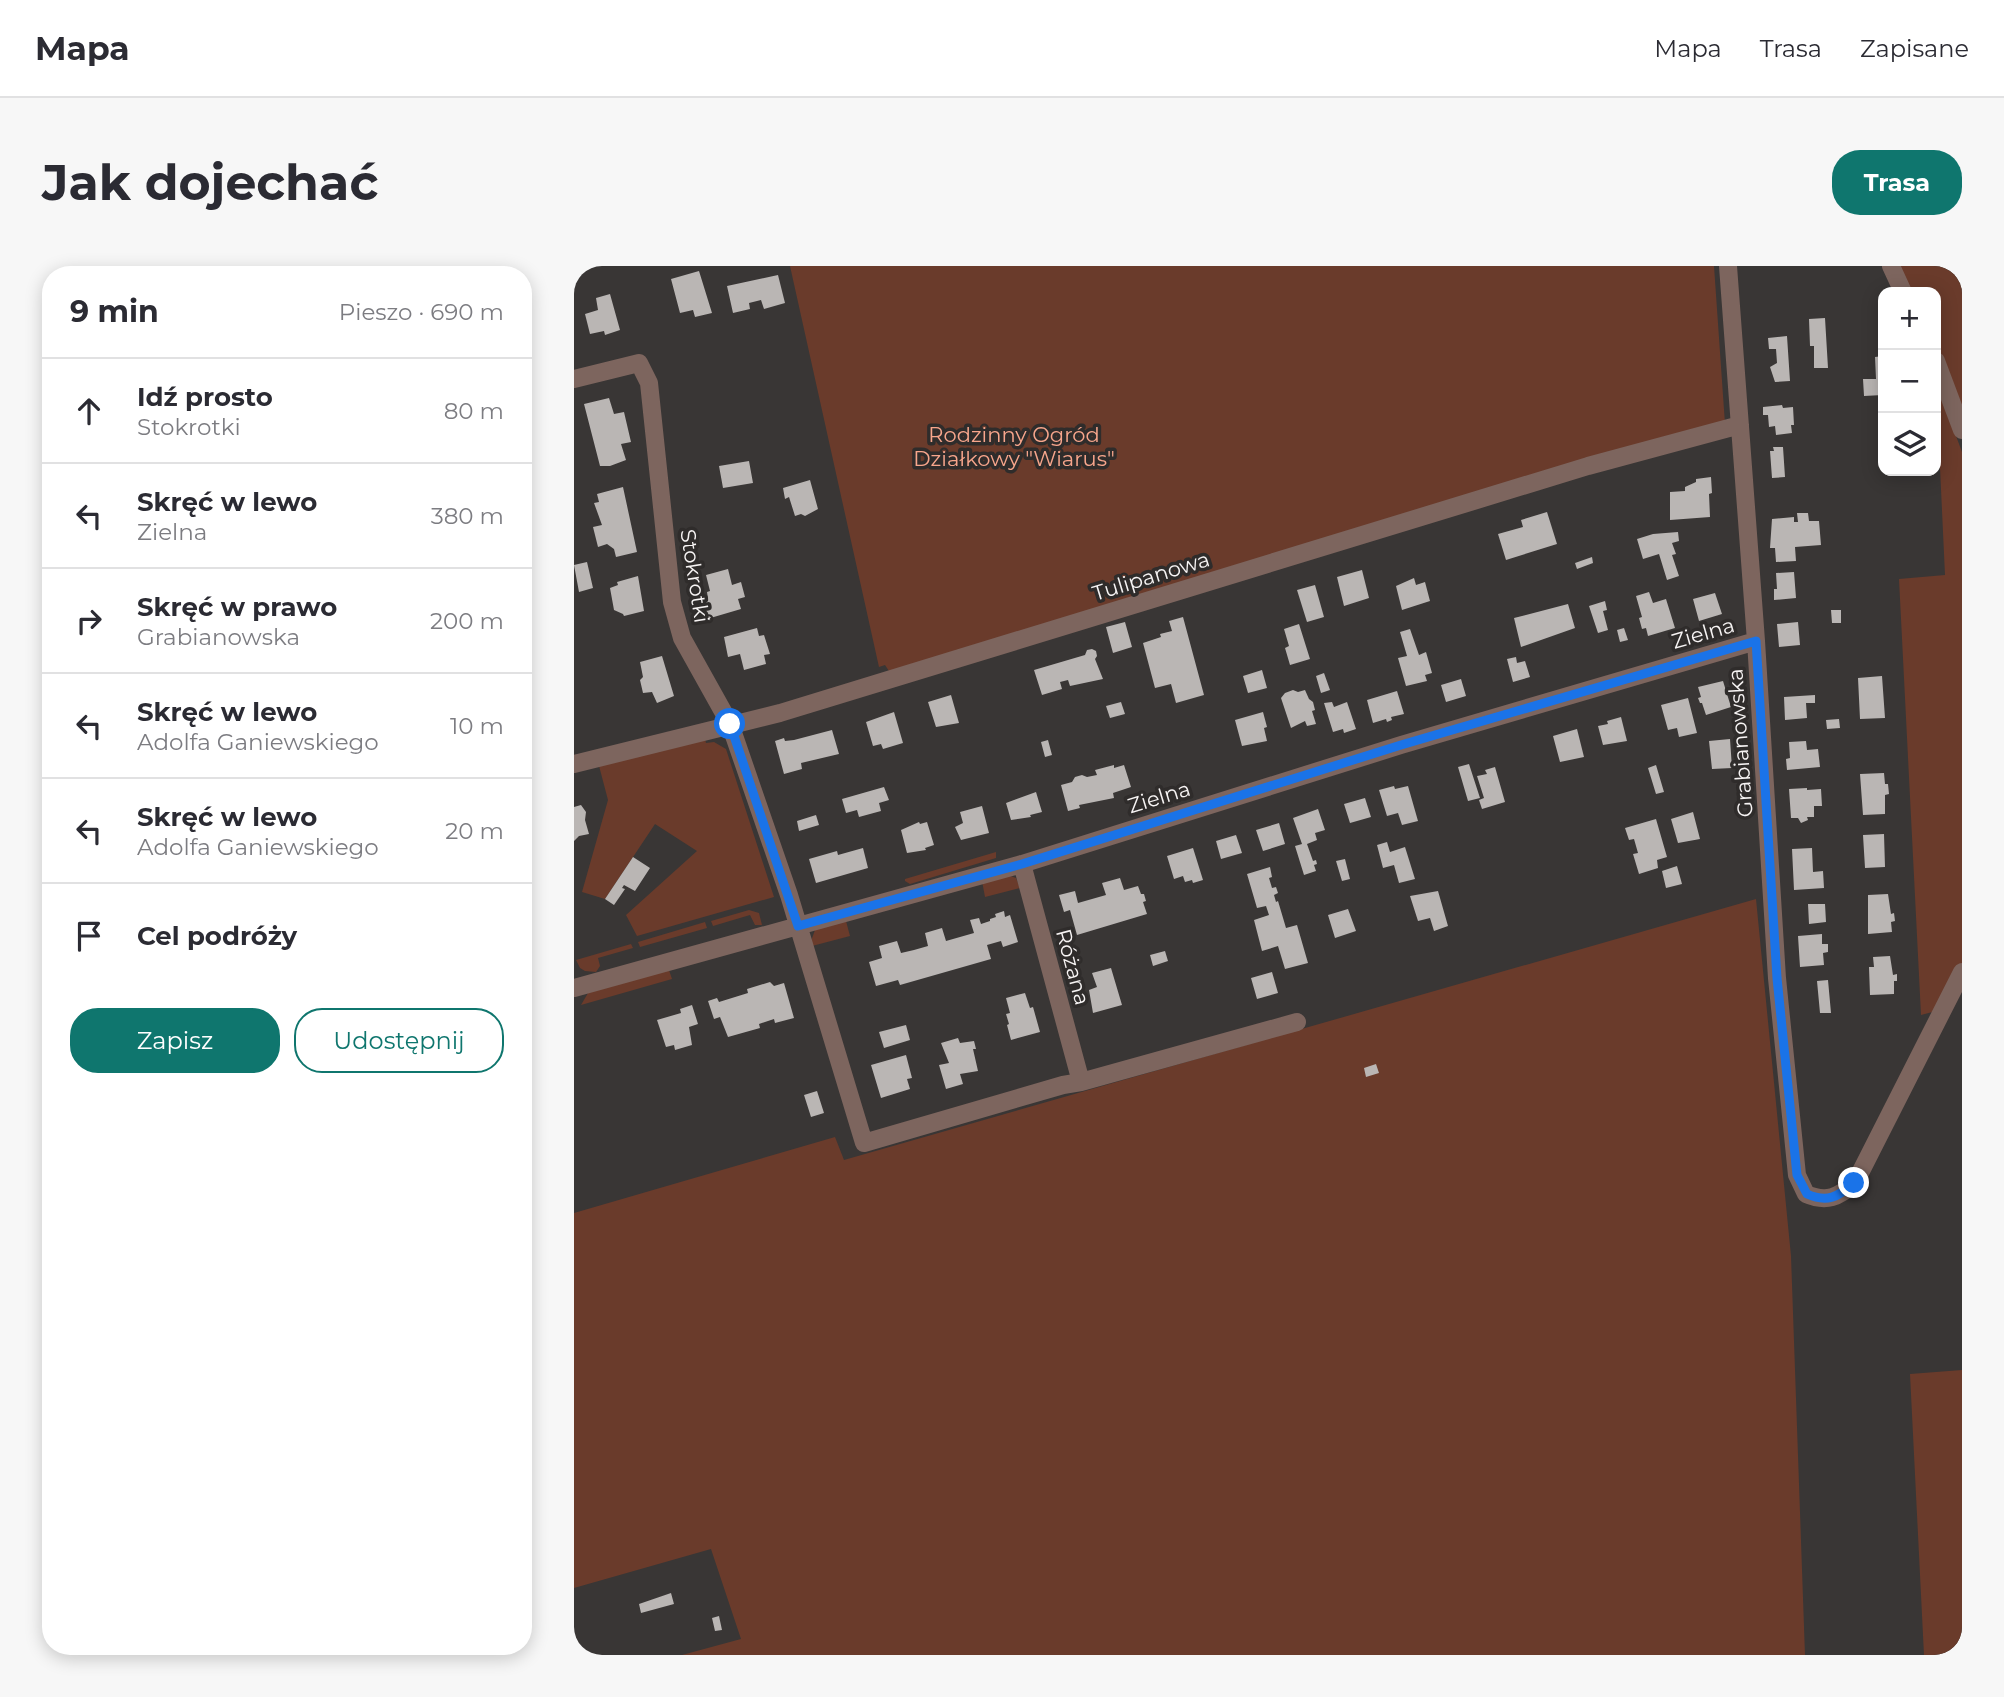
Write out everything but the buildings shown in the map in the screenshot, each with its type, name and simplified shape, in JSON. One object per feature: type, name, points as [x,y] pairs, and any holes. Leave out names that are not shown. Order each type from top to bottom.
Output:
[{"type":"street","name":"Grabianowska","points":[[1728,266],[1756,641],[1777,978],[1797,1175],[1807,1194],[1820,1200],[1838,1197],[1854,1183],[1962,972]]},
{"type":"street","points":[[1891,266],[1901,287]]},
{"type":"street","name":"Stokrotki","points":[[574,379],[639,363],[649,383],[672,602],[682,638],[730,724],[798,926],[864,1143],[1081,1082]]},
{"type":"street","points":[[1941,374],[1962,430]]},
{"type":"street","name":"Tulipanowa","points":[[574,764],[779,713],[1588,466],[1740,425]]},
{"type":"street","name":"Zielna","points":[[574,988],[1022,864],[1401,745],[1756,641]]},
{"type":"street","name":"Różana","points":[[1022,864],[1081,1082]]},
{"type":"street","points":[[1081,1082],[1297,1022]]},
{"type":"green space","name":"Rodzinny Ogród Działkowy \"Wiarus\"","points":[[790,266],[1714,266],[1725,424],[889,671],[885,665],[879,667]]},
{"type":"green space","points":[[1895,266],[1962,266],[1962,410],[1941,357],[1941,287],[1906,287]]},
{"type":"green space","points":[[1941,395],[1962,452],[1962,965],[1940,1010],[1921,1015],[1899,579],[1945,575],[1940,476]]},
{"type":"green space","points":[[705,739],[706,743],[714,742],[726,749],[774,897],[637,936],[626,915],[697,851],[655,824],[605,899],[582,892],[608,800],[598,762]]},
{"type":"green space","points":[[996,852],[996,858],[910,884],[905,881],[905,879]]},
{"type":"green space","points":[[1005,874],[1016,878],[1020,888],[985,897],[982,881]]},
{"type":"green space","points":[[1756,899],[1791,1256],[1805,1655],[682,1655],[741,1639],[711,1549],[574,1588],[574,1213],[835,1137],[844,1160]]},
{"type":"green space","points":[[749,910],[759,913],[762,925],[755,925],[750,915],[713,926],[711,921]]},
{"type":"green space","points":[[846,921],[850,936],[812,946],[815,930]]},
{"type":"green space","points":[[705,922],[707,928],[640,947],[638,942]]},
{"type":"green space","points":[[631,944],[633,948],[598,958],[600,966],[596,972],[580,968],[576,960]]},
{"type":"green space","points":[[669,970],[672,979],[581,1005],[588,993]]},
{"type":"green space","points":[[1962,1370],[1962,1655],[1924,1655],[1910,1374]]},
{"type":"route","points":[[730,724],[798,926],[1022,864],[1401,745],[1756,641],[1777,978],[1797,1175],[1807,1194],[1820,1200],[1838,1197],[1854,1183]]}]
